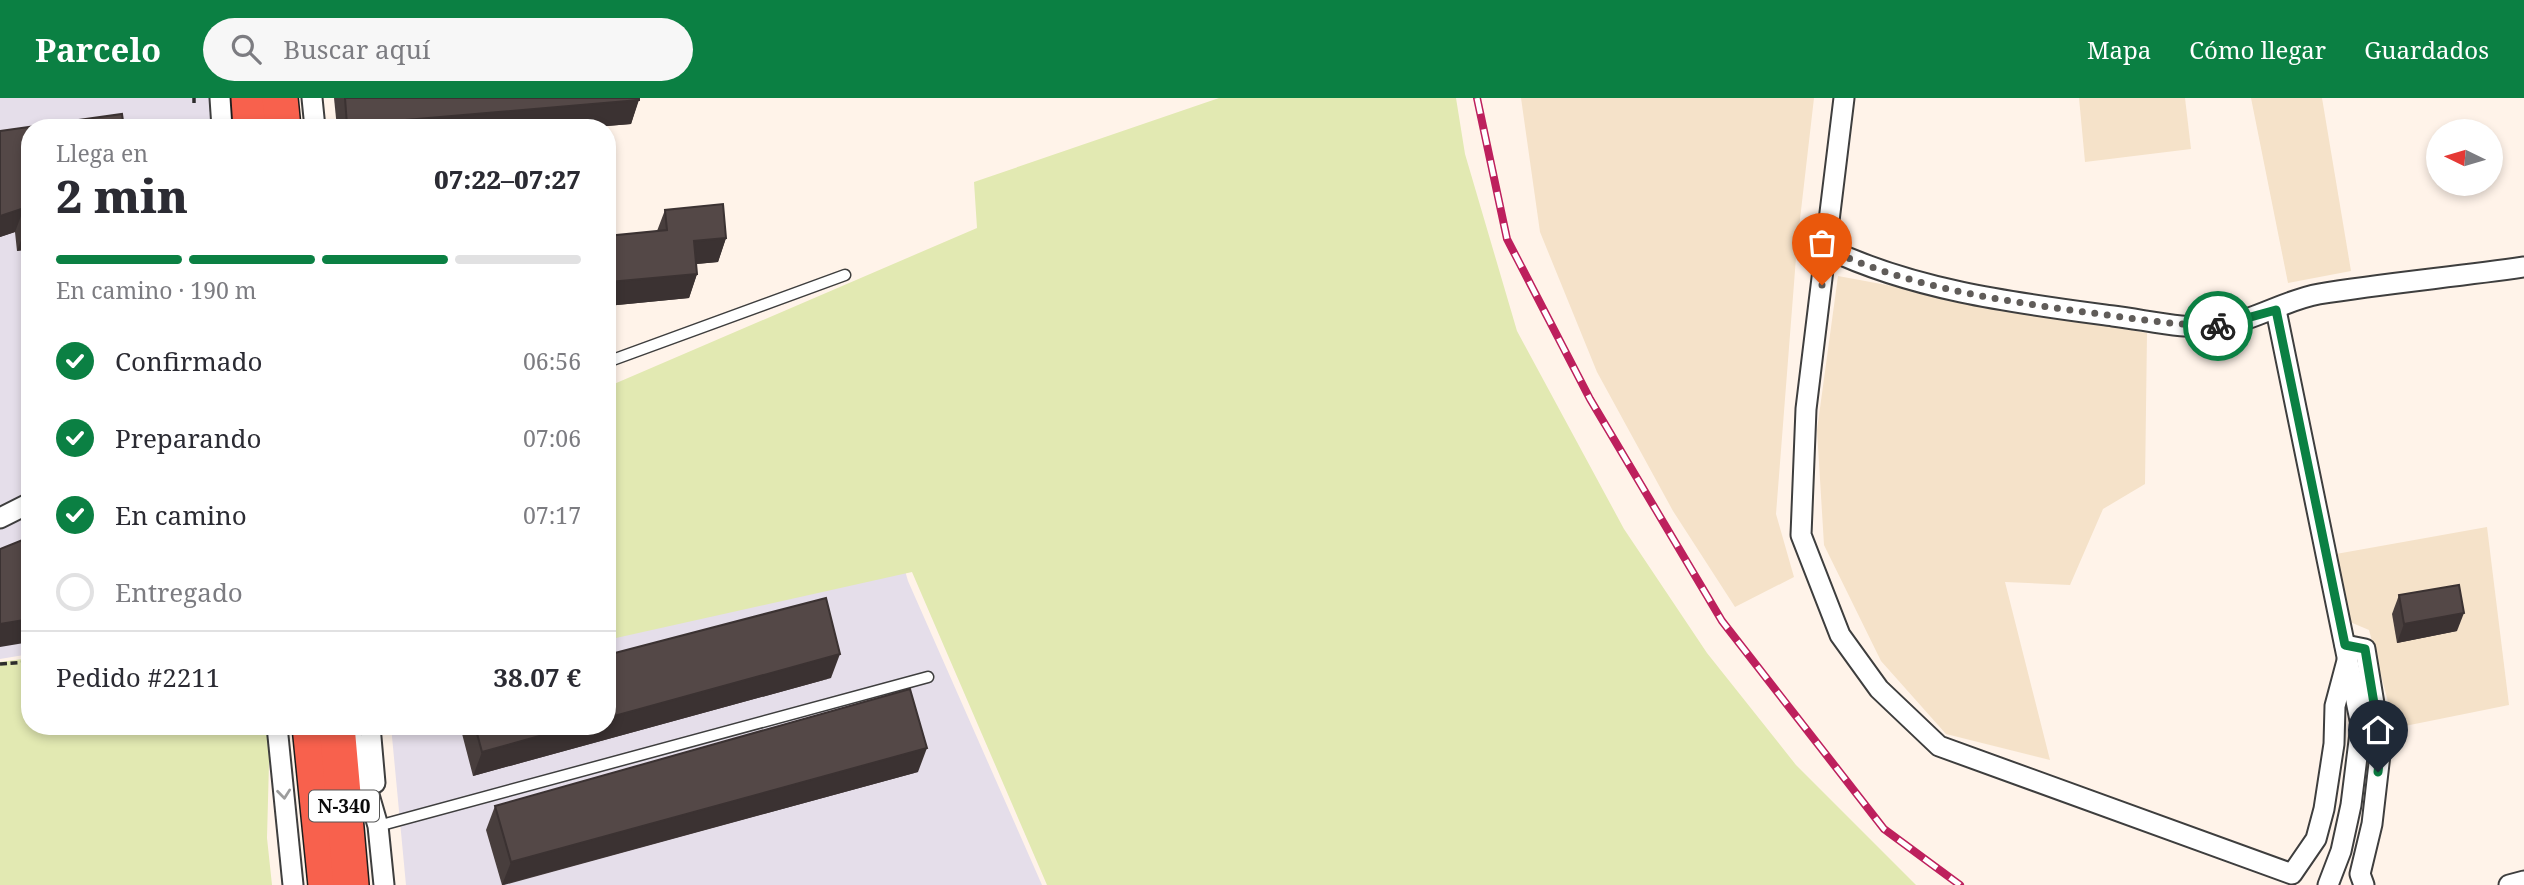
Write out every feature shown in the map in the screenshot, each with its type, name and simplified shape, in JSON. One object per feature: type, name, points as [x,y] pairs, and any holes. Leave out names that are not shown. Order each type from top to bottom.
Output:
[{"type":"highway","points":[[249,98],[250,119]]},
{"type":"highway","points":[[280,98],[282,119]]},
{"type":"highway","name":"N-340","points":[[311,735],[326,885]]},
{"type":"highway","name":"N-340","points":[[338,735],[351,885]]},
{"type":"street","points":[[220,98],[221,119]]},
{"type":"street","points":[[312,98],[314,119]]},
{"type":"street","points":[[1844,98],[1806,409],[1801,535],[1840,635],[1879,689],[1939,746],[2292,874],[2316,839],[2324,809],[2334,744],[2334,706],[2346,651]]},
{"type":"street","points":[[1826,248],[1868,268],[1946,289],[2048,307],[2185,326],[2218,326],[2276,310],[2316,295],[2524,267]]},
{"type":"street","points":[[2276,310],[2361,725],[2351,805],[2341,851],[2328,885]]},
{"type":"street","points":[[0,518],[21,508]]},
{"type":"street","points":[[2346,651],[2365,649],[2381,746],[2372,824],[2360,874],[2364,885]]},
{"type":"street","points":[[278,735],[293,885]]},
{"type":"street","points":[[352,735],[378,826]]},
{"type":"street","points":[[371,735],[384,885]]},
{"type":"street","points":[[310,885],[317,796]]},
{"type":"street","points":[[2509,885],[2524,881]]},
{"type":"lane","points":[[616,359],[845,275]]},
{"type":"lane","points":[[378,826],[928,677]]},
{"type":"path","points":[[0,664],[21,663]]},
{"type":"shaded area","points":[[0,98],[218,98],[220,119],[21,119],[21,656],[0,659]]},
{"type":"shaded area","points":[[1521,98],[1814,98],[1797,245],[1776,514],[1794,577],[1735,607],[1673,511],[1597,372],[1540,232]]},
{"type":"shaded area","points":[[2079,98],[2185,98],[2191,149],[2085,162]]},
{"type":"shaded area","points":[[2251,98],[2322,98],[2351,271],[2288,283]]},
{"type":"shaded area","points":[[1838,276],[2147,333],[2145,484],[2103,509],[2070,585],[2005,582],[2050,760],[1946,734],[1881,661],[1824,545],[1817,430]]},
{"type":"shaded area","points":[[839,340],[908,581],[1042,885],[406,885],[392,735],[616,735],[616,407]]},
{"type":"shaded area","points":[[2487,527],[2509,705],[2395,728],[2369,630],[2350,622],[2336,554]]},
{"type":"green space","points":[[1219,98],[1456,98],[1465,154],[1517,331],[1624,529],[1707,653],[1796,765],[1916,885],[1047,885],[912,572],[616,638],[616,383],[977,228],[974,182]]},
{"type":"green space","points":[[21,659],[21,735],[270,735],[267,838],[272,885],[0,885],[0,662]]},
{"type":"building","points":[[345,98],[639,98],[417,119],[347,119]]},
{"type":"building","points":[[122,114],[123,119],[86,119]]},
{"type":"building","points":[[21,128],[21,209],[0,216],[0,131]]},
{"type":"building","points":[[723,204],[726,238],[694,241],[697,274],[616,281],[616,235],[667,230],[665,210]]},
{"type":"building","points":[[21,541],[21,620],[0,624],[0,549]]},
{"type":"building","points":[[2459,585],[2464,613],[2404,624],[2399,595]]},
{"type":"building","points":[[826,598],[840,654],[616,716],[616,653]]},
{"type":"building","points":[[910,689],[927,748],[511,862],[495,806]]},
{"type":"building","points":[[477,735],[543,735],[482,752]]},
{"type":"railway","points":[[1477,98],[1507,239],[1590,399],[1722,621],[1884,829],[1960,885]]},
{"type":"way so far","points":[[1822,285],[1826,248],[1868,268],[1946,289],[2020,303],[2185,326],[2218,326]]},
{"type":"route","points":[[2218,326],[2276,310],[2345,645],[2365,649],[2381,746],[2378,772]]}]
